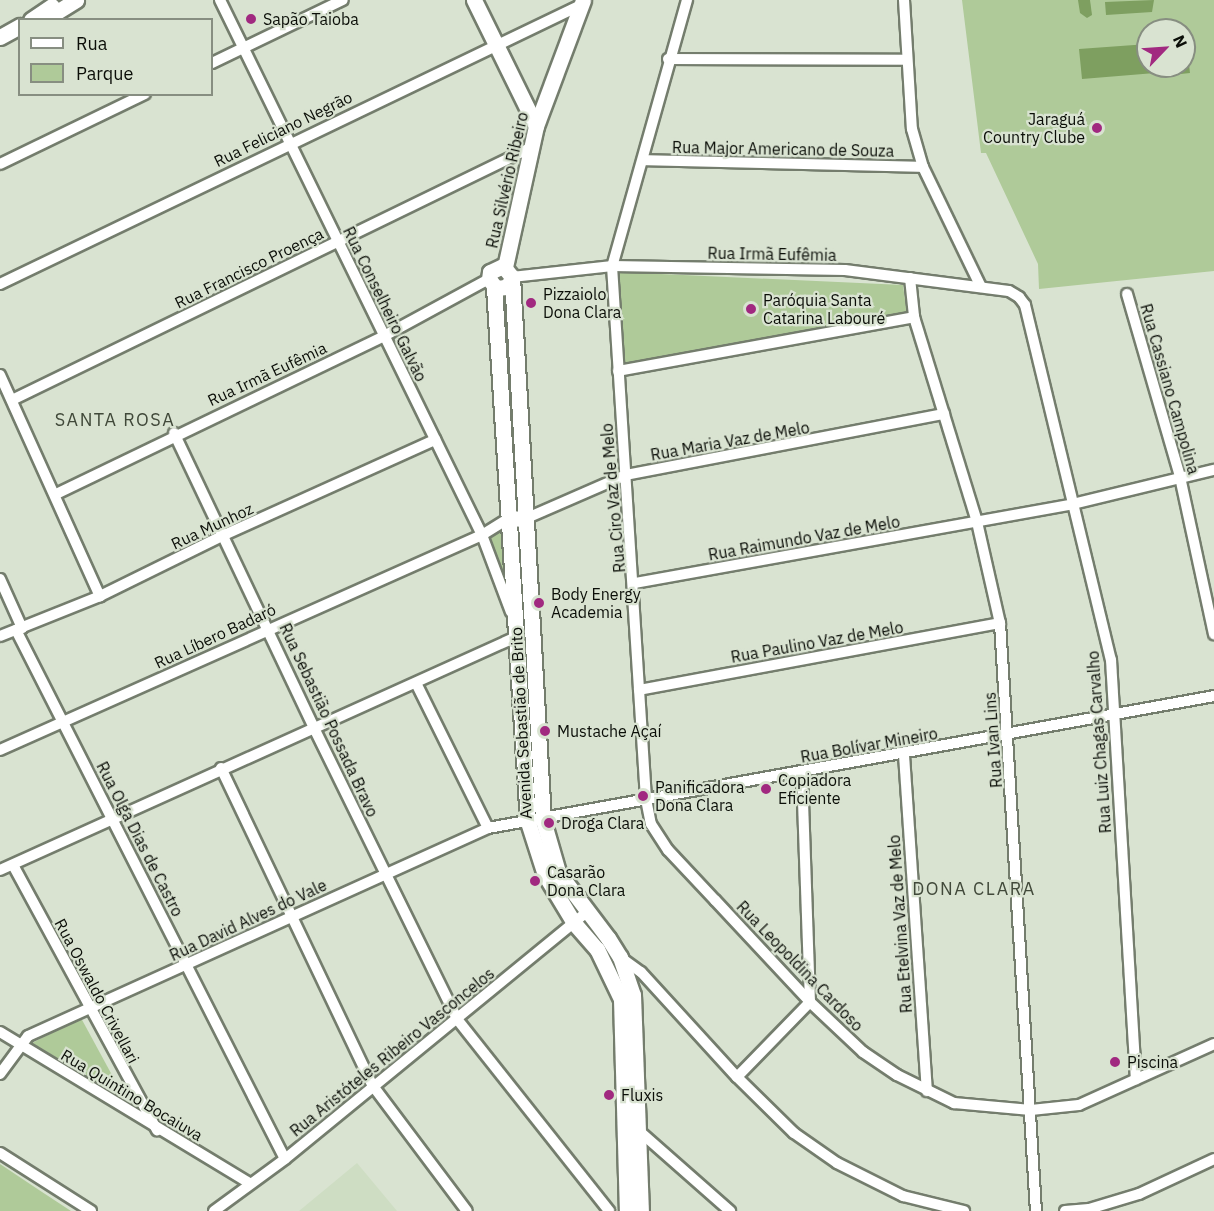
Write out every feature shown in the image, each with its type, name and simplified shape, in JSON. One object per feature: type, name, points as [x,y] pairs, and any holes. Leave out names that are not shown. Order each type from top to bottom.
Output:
[{"type":"street","points":[[33,18],[62,0]]},
{"type":"street","points":[[47,18],[76,0]]},
{"type":"street","name":"Rua Conselheiro Galvão","points":[[220,0],[288,143],[482,535],[516,631]]},
{"type":"street","points":[[213,62],[343,0]]},
{"type":"street","points":[[474,0],[496,43],[536,110]]},
{"type":"street","name":"Rua Ciro Vaz de Melo","points":[[646,799],[635,583],[612,266],[643,160],[668,58],[687,0]]},
{"type":"street","points":[[904,0],[912,129],[923,167],[981,287]]},
{"type":"street","name":"Rua Feliciano Negrão","points":[[0,284],[582,2]]},
{"type":"street","name":"Rua Silvério Ribeiro","points":[[509,275],[530,148],[536,126],[536,110],[582,2]]},
{"type":"street","points":[[0,36],[18,27]]},
{"type":"street","points":[[0,45],[18,36]]},
{"type":"street","points":[[668,58],[907,60]]},
{"type":"street","points":[[0,164],[141,96]]},
{"type":"street","name":"Rua Francisco Proença","points":[[12,400],[530,148]]},
{"type":"street","name":"Rua Major Americano de Souza","points":[[643,160],[923,167]]},
{"type":"street","name":"Rua Irmã Eufêmia","points":[[509,275],[612,266],[845,270],[1009,291],[1025,305]]},
{"type":"street","points":[[492,283],[503,288],[509,275]]},
{"type":"street","name":"Avenida Sebastião de Brito","points":[[509,275],[527,518],[535,821],[558,873],[620,957],[633,995],[641,1211]]},
{"type":"street","name":"Rua Ivan Lins","points":[[910,278],[914,316],[977,522],[1000,623],[1032,1110],[1036,1211]]},
{"type":"street","name":"Rua Irmã Eufêmia","points":[[56,494],[174,433],[384,336],[492,283]]},
{"type":"street","name":"Avenida Sebastião de Brito","points":[[492,283],[516,631],[535,821],[544,875],[574,923],[597,949],[621,999],[627,1211]]},
{"type":"street","name":"Rua Cassiano Campolina","points":[[1127,294],[1180,477],[1214,634]]},
{"type":"street","name":"Rua Luiz Chagas Carvalho","points":[[1025,305],[1111,660],[1136,1078]]},
{"type":"street","points":[[618,371],[914,316]]},
{"type":"street","points":[[0,375],[56,494],[100,596]]},
{"type":"street","name":"Rua Maria Vaz de Melo","points":[[509,521],[519,514],[527,518],[626,475],[944,414]]},
{"type":"street","name":"Rua Sebastião Possada Bravo","points":[[174,433],[314,728],[457,1018],[609,1211]]},
{"type":"street","name":"Rua Munhoz","points":[[0,636],[100,596],[222,536],[435,440]]},
{"type":"street","name":"Rua Raimundo Vaz de Melo","points":[[635,583],[1073,504],[1214,470]]},
{"type":"street","name":"Rua Líbero Badaró","points":[[0,750],[64,724],[268,627],[482,535],[509,521]]},
{"type":"street","name":"Rua Olga Dias de Castro","points":[[0,579],[19,629],[64,724],[285,1159]]},
{"type":"street","name":"Rua Paulino Vaz de Melo","points":[[639,690],[1000,623]]},
{"type":"street","points":[[0,870],[221,768],[416,683],[516,631]]},
{"type":"street","points":[[416,683],[488,828]]},
{"type":"street","name":"Rua Bolívar Mineiro","points":[[535,821],[646,799],[904,755],[1214,696]]},
{"type":"street","name":"Rua Etelvina Vaz de Melo","points":[[904,755],[927,1091]]},
{"type":"street","points":[[221,768],[373,1086],[467,1211]]},
{"type":"street","points":[[737,1077],[810,1002],[802,773]]},
{"type":"street","name":"Rua Leopoldina Cardoso","points":[[646,799],[651,824],[668,850],[810,1002],[863,1052],[927,1091],[954,1102],[1032,1110],[1079,1105],[1214,1044]]},
{"type":"street","name":"Rua David Alves do Vale","points":[[0,1074],[19,1044],[28,1036],[292,918],[385,872],[488,828],[535,821]]},
{"type":"street","name":"Rua Oswaldo Crivellari","points":[[13,865],[88,1008],[157,1130]]},
{"type":"street","name":"Rua Aristóteles Ribeiro Vasconcelos","points":[[214,1211],[249,1183],[285,1159],[586,913]]},
{"type":"street","points":[[620,957],[640,972],[737,1077],[794,1133],[837,1163],[903,1196],[964,1211]]},
{"type":"street","name":"Rua Quintino Bocaiuva","points":[[0,1032],[157,1130],[249,1183]]},
{"type":"street","points":[[638,1130],[730,1211]]},
{"type":"street","points":[[0,1153],[91,1211]]},
{"type":"street","points":[[1065,1211],[1089,1209],[1139,1194],[1214,1159]]},
{"type":"shaded area","points":[[1078,0],[1090,0],[1092,15],[1087,18],[1080,13]]},
{"type":"shaded area","points":[[1154,0],[1152,12],[1106,15],[1105,2]]},
{"type":"shaded area","points":[[1136,45],[1136,75],[1082,79],[1079,49]]},
{"type":"shaded area","points":[[357,1163],[397,1211],[299,1211]]},
{"type":"green space","name":"Jaraguá Country Clube","points":[[962,0],[1214,0],[1214,271],[1039,289],[1038,264],[986,153],[981,153]]},
{"type":"green space","points":[[618,272],[903,285],[907,314],[623,366]]},
{"type":"green space","points":[[506,526],[510,607],[482,539]]},
{"type":"green space","points":[[81,1018],[125,1099],[32,1043]]},
{"type":"green space","points":[[0,1164],[42,1192],[71,1211],[0,1211]]},
{"type":"place","name":"Sapão Taioba","points":[[251,19]]},
{"type":"place","name":"Jaraguá Country Clube","points":[[1097,128]]},
{"type":"place","name":"Pizzaiolo Dona Clara","points":[[531,303]]},
{"type":"place","name":"Paróquia Santa Catarina Labouré","points":[[751,309]]},
{"type":"place","name":"Body Energy Academia","points":[[539,603]]},
{"type":"place","name":"Mustache Açaí","points":[[545,731]]},
{"type":"place","name":"Copiadora Eficiente","points":[[766,789]]},
{"type":"place","name":"Panificadora Dona Clara","points":[[643,796]]},
{"type":"place","name":"Droga Clara","points":[[549,823]]},
{"type":"place","name":"Casarão Dona Clara","points":[[535,881]]},
{"type":"place","name":"Piscina","points":[[1115,1062]]},
{"type":"place","name":"Fluxis","points":[[609,1095]]},
{"type":"district","name":"SANTA ROSA","points":[[115,420]]},
{"type":"district","name":"DONA CLARA","points":[[974,889]]}]
